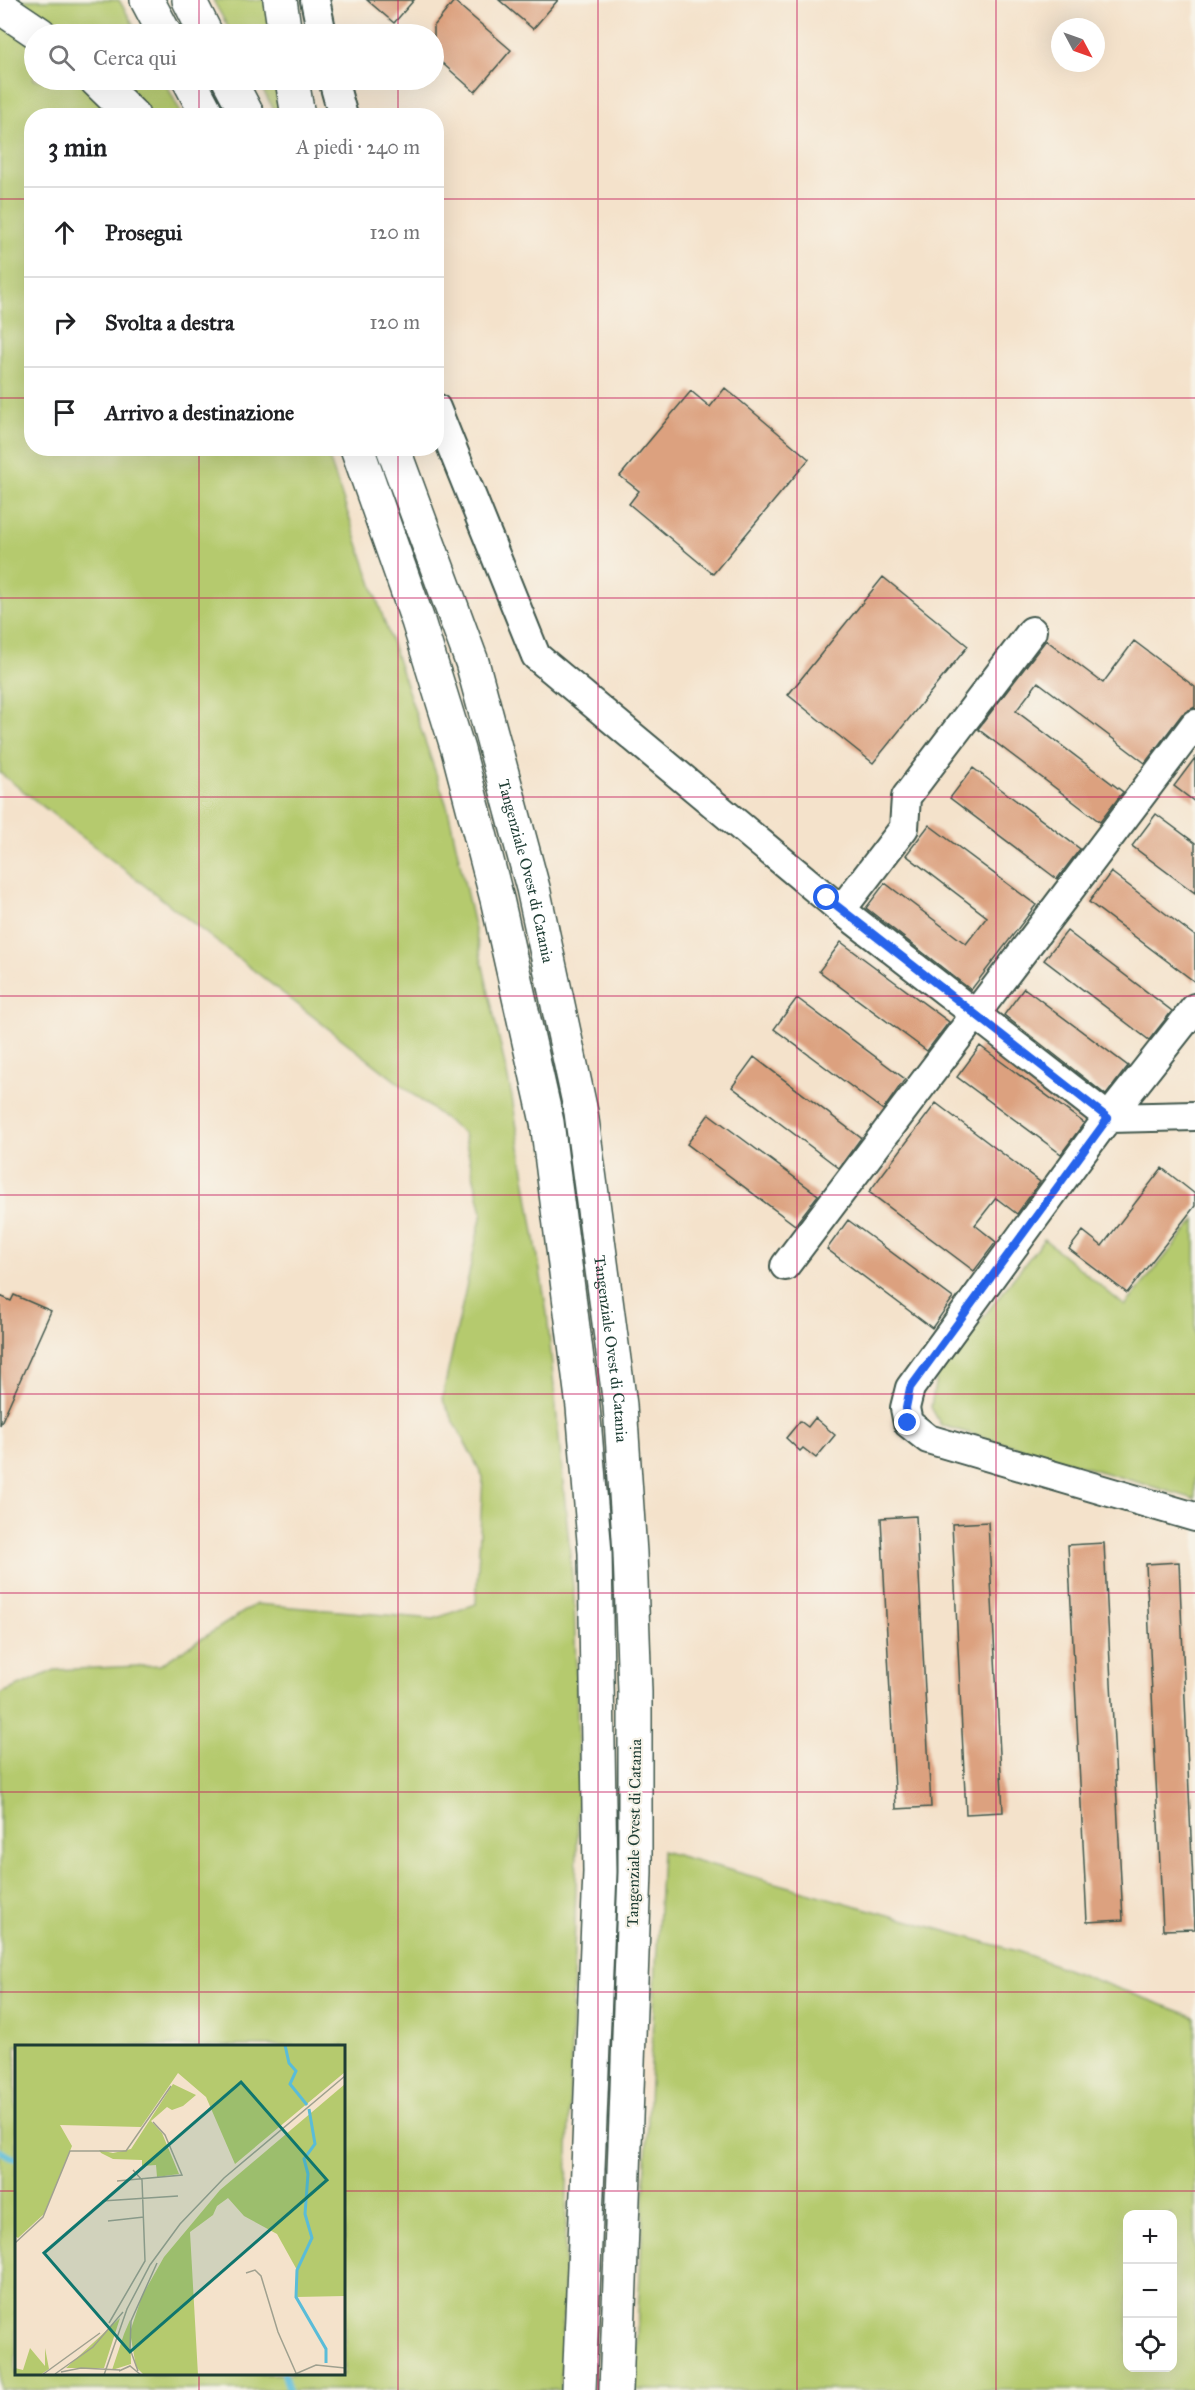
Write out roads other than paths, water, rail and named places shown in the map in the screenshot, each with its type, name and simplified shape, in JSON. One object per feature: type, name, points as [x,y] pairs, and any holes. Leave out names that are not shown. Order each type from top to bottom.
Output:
[{"type":"highway","points":[[147,0],[160,24]]},
{"type":"highway","points":[[189,0],[201,24]]},
{"type":"highway","points":[[280,0],[284,24]]},
{"type":"highway","points":[[0,7],[25,24]]},
{"type":"highway","points":[[106,90],[125,108]]},
{"type":"highway","points":[[194,90],[204,108]]},
{"type":"highway","points":[[235,90],[244,108]]},
{"type":"highway","points":[[294,90],[297,108]]},
{"type":"highway","points":[[342,456],[399,612],[448,717]]},
{"type":"highway","name":"Tangenziale Ovest di Catania","points":[[360,456],[418,621],[448,717],[497,899],[547,1122],[584,1419],[595,1553],[600,1872],[579,2390]]},
{"type":"highway","name":"Tangenziale Ovest di Catania","points":[[396,456],[472,662],[533,888],[581,1112],[620,1405],[630,1553],[635,1692],[635,1872],[616,2390]]},
{"type":"highway","points":[[401,456],[421,519]]},
{"type":"lane","points":[[315,0],[320,24]]},
{"type":"lane","points":[[336,90],[341,108]]},
{"type":"lane","points":[[444,428],[536,656],[841,910],[1108,1118],[1195,1116]]},
{"type":"lane","points":[[841,910],[904,828],[906,797],[1032,631]]},
{"type":"lane","points":[[785,1266],[1195,724]]},
{"type":"lane","points":[[1195,1008],[1108,1118],[910,1388],[906,1408],[908,1423],[928,1439],[1195,1517]]},
{"type":"waterway","points":[[0,2151],[15,2158]]},
{"type":"waterway","points":[[284,2375],[289,2390]]}]
